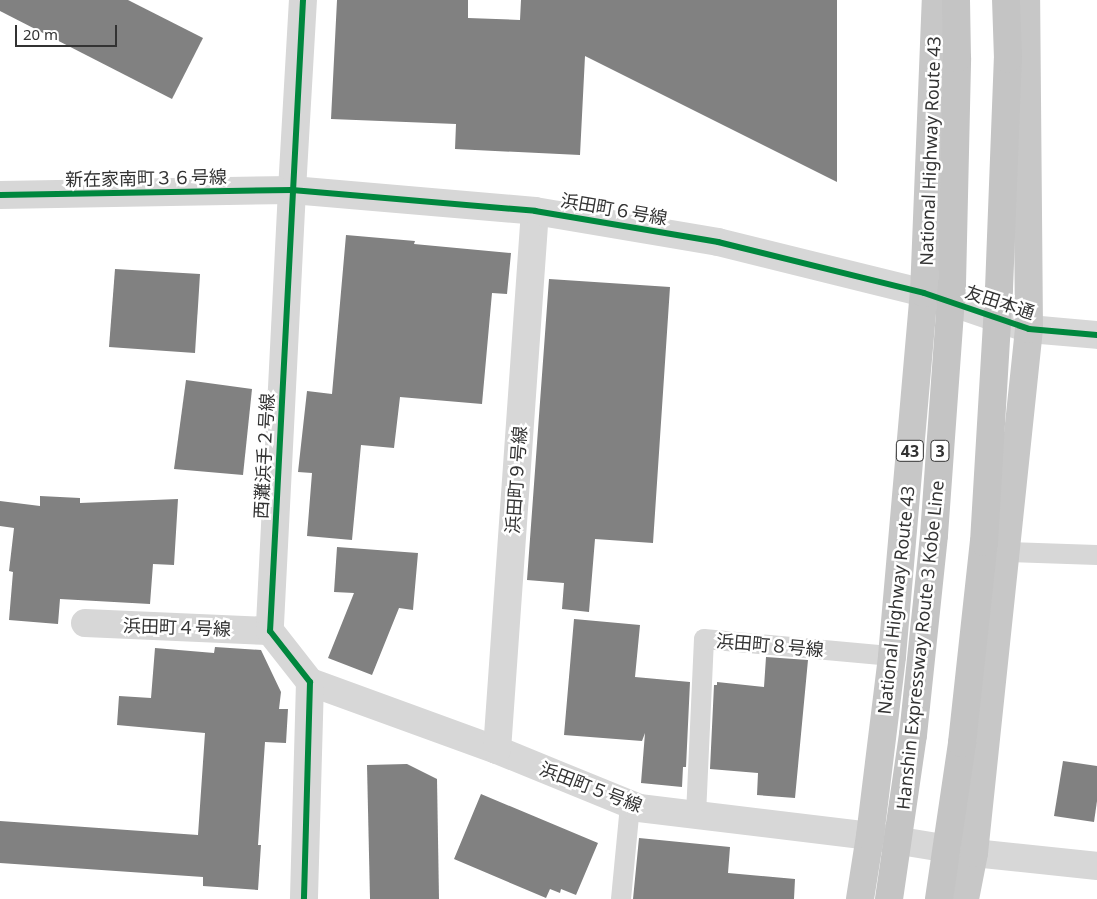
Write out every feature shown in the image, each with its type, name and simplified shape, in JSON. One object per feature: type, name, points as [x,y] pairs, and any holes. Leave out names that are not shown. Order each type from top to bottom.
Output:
[{"type":"highway","name":"National Highway Route 43","points":[[860,899],[870,836],[892,656],[924,293],[936,0]]},
{"type":"highway","name":"Hanshin Expressway Route 3 Kobe Line","points":[[889,899],[913,735],[934,534],[952,284],[957,58],[956,0]]},
{"type":"highway","points":[[939,899],[962,743],[984,542],[999,289],[1008,59],[1006,0]]},
{"type":"highway","points":[[965,899],[974,853],[1029,329],[1026,0]]},
{"type":"street","name":"西灘浜手２号線","points":[[270,631],[292,190],[304,0]]},
{"type":"street","name":"新在家南町３６号線","points":[[0,195],[292,190]]},
{"type":"street","name":"浜田町６号線","points":[[292,190],[535,210],[718,242],[924,293]]},
{"type":"street","name":"浜田町９号線","points":[[497,750],[535,210]]},
{"type":"street","name":"友田本通","points":[[924,293],[1029,329],[1097,335]]},
{"type":"street","name":"浜田町４号線","points":[[84,623],[270,631]]},
{"type":"street","points":[[270,631],[310,682],[304,899]]},
{"type":"street","name":"浜田町５号線","points":[[310,682],[497,750],[639,808],[870,836],[974,853],[1097,866]]},
{"type":"lane","points":[[1005,552],[1097,555]]},
{"type":"lane","name":"浜田町８号線","points":[[696,815],[704,638],[892,656]]},
{"type":"lane","points":[[621,899],[630,805]]},
{"type":"building","points":[[0,0],[128,0],[203,38],[172,99],[0,11]]},
{"type":"building","points":[[337,0],[468,0],[468,18],[520,20],[521,0],[837,0],[837,182],[585,56],[580,155],[455,149],[456,124],[331,119]]},
{"type":"building","points":[[346,235],[415,241],[414,244],[511,253],[507,294],[492,293],[482,404],[400,397],[394,448],[361,445],[352,540],[307,536],[312,473],[298,472],[307,391],[332,394]]},
{"type":"building","points":[[115,269],[200,274],[195,353],[109,347]]},
{"type":"building","points":[[549,279],[670,287],[653,543],[595,539],[589,612],[562,609],[564,583],[527,580]]},
{"type":"building","points":[[186,380],[252,389],[243,475],[174,469]]},
{"type":"building","points":[[40,496],[80,498],[80,503],[178,499],[174,565],[153,564],[150,604],[60,599],[58,624],[9,620],[13,572],[9,571],[14,528],[0,526],[0,501],[40,506]]},
{"type":"building","points":[[337,547],[418,553],[413,610],[399,608],[372,675],[328,658],[354,593],[334,592]]},
{"type":"building","points":[[574,619],[640,625],[635,677],[690,682],[686,767],[683,767],[682,787],[641,783],[645,733],[642,741],[564,735]]},
{"type":"building","points":[[215,647],[261,650],[281,692],[279,709],[288,709],[286,743],[265,742],[258,845],[261,845],[258,890],[203,886],[203,877],[0,863],[0,821],[198,835],[205,733],[117,725],[119,696],[151,698],[155,648],[214,653]]},
{"type":"building","points":[[766,657],[808,660],[795,798],[757,795],[758,773],[710,769],[714,685],[717,685],[717,682],[764,687]]},
{"type":"building","points":[[1063,761],[1097,766],[1097,801],[1094,822],[1054,816]]},
{"type":"building","points":[[407,764],[437,779],[439,899],[370,899],[367,765]]},
{"type":"building","points":[[481,794],[598,843],[576,895],[561,889],[560,893],[550,889],[546,898],[454,859]]},
{"type":"building","points":[[639,838],[730,847],[728,873],[795,879],[794,899],[633,899]]},
{"type":"cycle path","points":[[303,0],[270,631],[310,682],[304,899]]},
{"type":"cycle path","points":[[0,195],[292,190],[535,211],[718,242],[924,293],[1029,329],[1097,335]]}]
